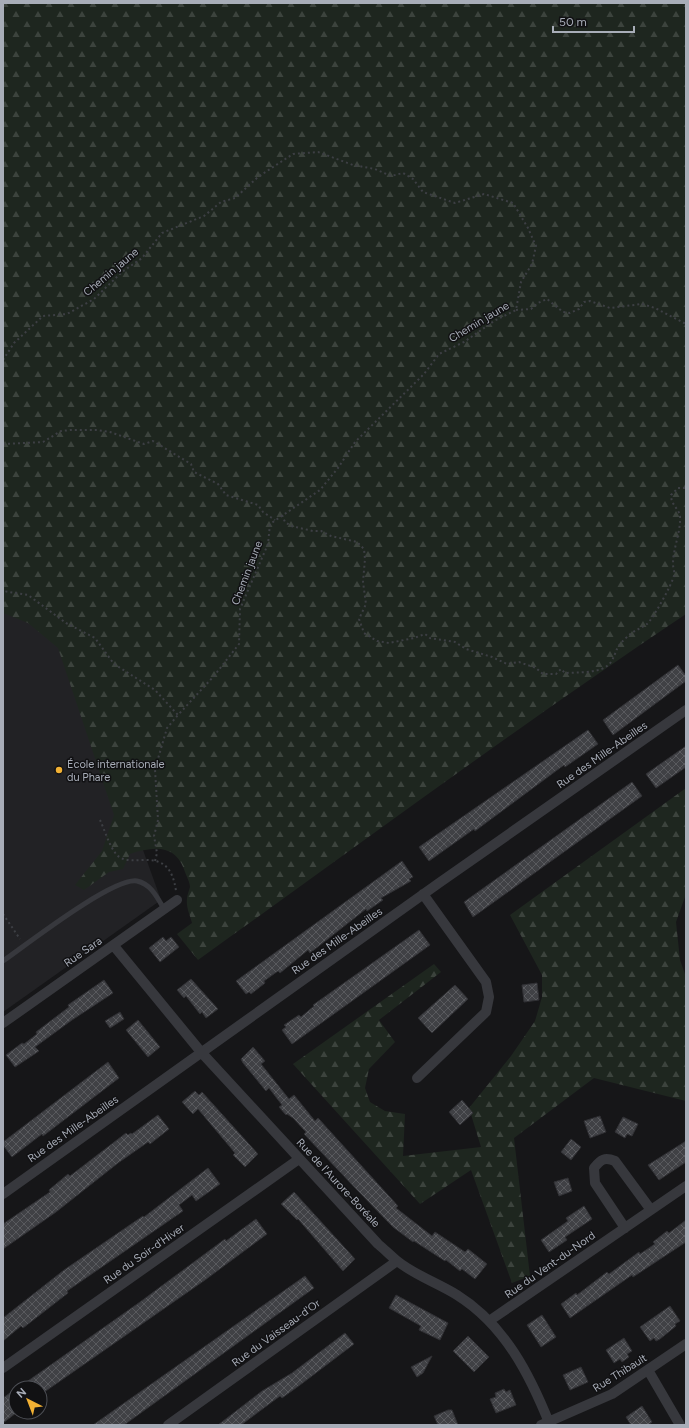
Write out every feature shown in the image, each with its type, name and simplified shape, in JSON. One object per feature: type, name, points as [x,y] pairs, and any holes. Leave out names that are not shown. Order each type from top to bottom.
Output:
[{"type":"street","name":"Rue des Mille-Abeilles","points":[[3,1194],[423,894],[686,710]]},
{"type":"street","points":[[417,1078],[486,1012],[489,997],[486,982],[423,894]]},
{"type":"street","name":"Rue Sara","points":[[3,1023],[177,900]]},
{"type":"street","name":"Rue de l'Aurore-Boréale","points":[[114,946],[201,1052],[299,1159],[397,1261],[458,1295],[490,1321],[517,1357],[547,1424]]},
{"type":"street","points":[[625,1228],[595,1183],[594,1168],[603,1159],[609,1158],[615,1161],[651,1210]]},
{"type":"street","name":"Rue du Soir-d'Hiver","points":[[3,1368],[299,1159]]},
{"type":"street","name":"Rue du Vent-du-Nord","points":[[490,1321],[686,1186]]},
{"type":"street","name":"Rue du Vaisseau-d'Or","points":[[168,1425],[397,1261]]},
{"type":"street","name":"Rue Thibault","points":[[547,1424],[599,1401],[686,1344]]},
{"type":"street","points":[[648,1370],[680,1425]]},
{"type":"lane","points":[[3,961],[97,896],[123,883],[135,881],[146,884],[154,892],[164,909]]},
{"type":"path","name":"Chemin jaune","points":[[3,360],[14,343],[43,316],[67,314],[94,299],[122,272],[142,258],[162,233],[204,216],[221,202],[235,198],[258,177],[293,154],[318,152],[354,165],[375,169],[391,176],[403,173],[413,179],[423,192],[455,203],[484,194],[513,203],[528,228],[536,246],[532,264],[521,282],[516,310],[494,321],[464,342],[439,354],[424,374],[355,442],[338,468],[320,490],[270,524],[268,544],[253,583],[240,609],[239,644],[214,676],[167,728],[155,769],[158,820],[154,836],[157,853],[155,861]]},
{"type":"path","points":[[516,310],[531,309],[538,303],[547,299],[563,312],[570,313],[579,309],[584,302],[590,301],[610,308],[642,304],[655,308],[686,324]]},
{"type":"path","points":[[3,444],[42,442],[62,431],[78,430],[110,432],[144,444],[153,441],[191,464],[194,472],[218,484],[226,495],[258,505],[262,512],[275,520]]},
{"type":"path","points":[[282,515],[285,522],[291,526],[313,531],[321,531],[331,536],[358,542],[364,549],[365,559],[363,582],[366,604],[359,619],[364,633],[377,641],[389,643],[414,638],[424,634],[430,638],[455,642],[466,649],[492,657],[507,664],[519,662],[536,668],[543,674],[556,674],[561,669],[565,673],[601,668],[611,662],[615,649],[625,638],[634,630],[647,624],[675,575],[673,564],[677,532],[680,525],[680,514],[671,502],[671,495],[678,488],[686,488]]},
{"type":"path","points":[[3,591],[28,595],[66,623],[95,638],[114,664],[154,690],[178,715]]},
{"type":"path","points":[[100,820],[117,855],[126,859],[155,861],[168,868],[174,878],[177,900]]},
{"type":"path","points":[[3,914],[24,946]]},
{"type":"shaded area","name":"École internationale du Phare","points":[[37,555],[161,900],[3,1012],[3,557]]},
{"type":"green space","points":[[3,3],[686,3],[686,614],[501,742],[198,960],[177,934],[192,923],[187,902],[190,885],[181,863],[176,856],[170,852],[156,849],[139,851],[130,854],[123,869],[109,872],[84,890],[75,885],[102,851],[114,815],[58,648],[28,623],[3,613]]},
{"type":"green space","points":[[686,788],[686,894],[676,922],[680,960],[686,977],[686,1101],[594,1078],[514,1138],[530,1276],[512,1283],[471,1170],[420,1204],[293,1064],[434,964],[441,972],[379,1020],[395,1042],[369,1069],[365,1088],[370,1102],[385,1111],[405,1114],[403,1156],[481,1147],[469,1108],[511,1056],[535,1021],[542,997],[542,975],[510,915]]},
{"type":"building","points":[[678,665],[686,676],[686,681],[613,735],[603,720]]},
{"type":"building","points":[[588,730],[598,744],[565,767],[564,765],[475,831],[474,829],[429,861],[419,847]]},
{"type":"building","points":[[686,746],[686,767],[656,788],[646,774]]},
{"type":"building","points":[[632,782],[642,796],[473,917],[464,902]]},
{"type":"building","points":[[402,861],[413,877],[409,879],[411,881],[381,898],[383,900],[367,911],[366,909],[310,953],[308,950],[280,973],[278,971],[264,981],[265,983],[251,994],[249,992],[246,994],[236,981]]},
{"type":"building","points":[[419,930],[430,945],[292,1044],[282,1030],[286,1027],[284,1025],[299,1015],[301,1017],[314,1006],[313,1005]]},
{"type":"building","points":[[163,937],[166,941],[171,937],[179,947],[160,962],[149,948]]},
{"type":"building","points":[[191,979],[218,1009],[206,1018],[202,1012],[200,1014],[186,996],[184,998],[177,990]]},
{"type":"building","points":[[104,980],[113,993],[35,1047],[39,1051],[15,1067],[6,1055],[22,1043],[24,1044],[37,1034],[36,1032],[69,1007],[68,1005]]},
{"type":"building","points":[[537,983],[539,1000],[524,1002],[522,985]]},
{"type":"building","points":[[455,985],[468,999],[432,1033],[418,1018]]},
{"type":"building","points":[[120,1012],[124,1019],[110,1028],[105,1021]]},
{"type":"building","points":[[138,1020],[160,1047],[148,1057],[126,1030]]},
{"type":"building","points":[[253,1047],[265,1061],[261,1064],[289,1099],[294,1095],[315,1121],[318,1118],[398,1206],[396,1208],[432,1236],[435,1232],[465,1252],[468,1249],[487,1264],[475,1279],[462,1269],[460,1271],[446,1260],[445,1261],[414,1241],[413,1242],[393,1227],[359,1192],[304,1134],[306,1132],[293,1118],[287,1114],[286,1115],[279,1107],[282,1105],[269,1088],[266,1091],[243,1063],[241,1059]]},
{"type":"building","points":[[108,1062],[119,1078],[43,1136],[42,1134],[12,1157],[3,1145],[3,1142]]},
{"type":"building","points":[[195,1091],[199,1095],[202,1092],[258,1154],[245,1167],[233,1155],[235,1153],[198,1109],[193,1114],[182,1102]]},
{"type":"building","points":[[462,1100],[473,1113],[460,1125],[449,1112]]},
{"type":"building","points":[[158,1115],[169,1129],[150,1144],[148,1142],[118,1163],[56,1212],[3,1249],[3,1224],[50,1192],[49,1190],[68,1174],[70,1176],[126,1133],[128,1135],[131,1133],[132,1134]]},
{"type":"building","points":[[600,1116],[606,1132],[590,1138],[584,1121]]},
{"type":"building","points":[[623,1117],[638,1124],[632,1136],[627,1134],[625,1138],[615,1132]]},
{"type":"building","points":[[571,1139],[581,1147],[571,1160],[561,1152]]},
{"type":"building","points":[[686,1141],[686,1162],[659,1180],[648,1165]]},
{"type":"building","points":[[208,1168],[220,1184],[196,1201],[192,1195],[179,1205],[183,1211],[67,1291],[68,1293],[23,1328],[21,1326],[3,1341],[3,1318],[64,1270],[143,1216],[144,1217]]},
{"type":"building","points":[[568,1178],[572,1191],[559,1196],[554,1182]]},
{"type":"building","points":[[294,1192],[355,1259],[343,1271],[298,1219],[297,1220],[281,1204]]},
{"type":"building","points":[[584,1206],[592,1219],[565,1237],[567,1240],[549,1252],[541,1240],[568,1221],[566,1218]]},
{"type":"building","points":[[256,1219],[267,1234],[205,1280],[48,1389],[48,1380],[29,1380],[140,1302],[225,1239],[226,1241]]},
{"type":"building","points":[[686,1220],[686,1242],[633,1277],[632,1275],[570,1318],[561,1304],[576,1293],[577,1295],[607,1272],[609,1274],[639,1252],[640,1254],[655,1244],[653,1242],[667,1231],[669,1233]]},
{"type":"building","points":[[305,1276],[314,1288],[124,1425],[93,1425]]},
{"type":"building","points":[[396,1295],[448,1323],[440,1340],[419,1330],[421,1326],[389,1308]]},
{"type":"building","points":[[670,1306],[680,1321],[660,1339],[656,1341],[654,1338],[650,1341],[640,1327]]},
{"type":"building","points":[[542,1315],[556,1337],[541,1347],[527,1325]]},
{"type":"building","points":[[345,1333],[354,1344],[300,1385],[282,1398],[280,1396],[241,1425],[218,1425],[262,1391],[292,1373]]},
{"type":"building","points":[[468,1336],[489,1357],[474,1372],[453,1351]]},
{"type":"building","points":[[624,1338],[632,1351],[627,1354],[629,1357],[622,1362],[620,1359],[614,1363],[606,1350]]},
{"type":"building","points":[[432,1356],[423,1373],[417,1377],[411,1367]]},
{"type":"building","points":[[581,1367],[588,1382],[570,1390],[563,1375]]},
{"type":"building","points":[[504,1389],[506,1392],[510,1390],[516,1405],[496,1413],[490,1399],[496,1397],[495,1393]]},
{"type":"building","points":[[8,1394],[8,1419],[3,1423],[3,1398]]},
{"type":"building","points":[[642,1406],[652,1422],[648,1425],[631,1425],[626,1417]]},
{"type":"building","points":[[448,1410],[452,1410],[458,1425],[438,1425],[434,1416]]},
{"type":"place","name":"École internationale du Phare","points":[[59,770]]}]
